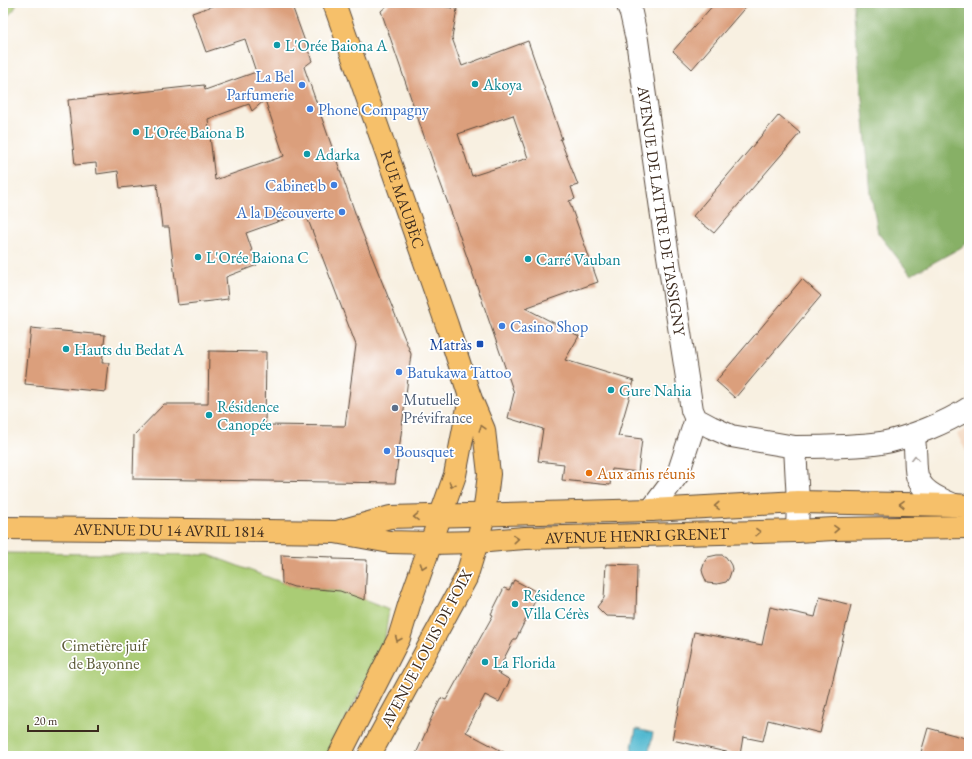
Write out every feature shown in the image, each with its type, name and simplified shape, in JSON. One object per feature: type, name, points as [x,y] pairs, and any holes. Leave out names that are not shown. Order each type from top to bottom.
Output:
[{"type":"main road","name":"RUE MAUBÈC","points":[[334,3],[447,325],[470,397],[484,430],[489,474],[484,515]]},
{"type":"main road","name":"RUE MAUBÈC","points":[[441,516],[455,475],[470,397]]},
{"type":"main road","name":"AVENUE HENRI GRENET","points":[[484,515],[651,510],[798,502],[961,506]]},
{"type":"main road","name":"AVENUE DU 14 AVRIL 1814","points":[[335,532],[390,517],[484,515]]},
{"type":"main road","name":"AVENUE LOUIS DE FOIX","points":[[369,756],[466,578],[484,515]]},
{"type":"main road","name":"AVENUE LOUIS DE FOIX","points":[[338,756],[399,638],[410,602],[441,516]]},
{"type":"main road","name":"AVENUE HENRI GRENET","points":[[477,542],[525,538],[834,529],[969,527]]},
{"type":"main road","name":"AVENUE DU 14 AVRIL 1814","points":[[3,528],[335,532],[390,542],[477,542]]},
{"type":"street","name":"AVENUE DE LATTRE DE TASSIGNY","points":[[626,3],[631,13],[637,40],[665,238],[692,410],[696,419]]},
{"type":"street","points":[[651,510],[678,474],[696,419],[731,436],[795,447],[830,447],[882,443],[913,435],[957,416],[969,408]]},
{"type":"street","points":[[913,435],[917,478],[923,488],[936,497],[961,506]]},
{"type":"street","points":[[795,447],[798,502],[797,531]]},
{"type":"shaded area","points":[[969,427],[969,457],[957,434]]},
{"type":"green space","points":[[3,3],[17,3],[12,12],[3,18]]},
{"type":"green space","points":[[853,3],[969,3],[969,241],[960,248],[911,275],[878,233],[871,194]]},
{"type":"green space","name":"Cimetière juif de Bayonne","points":[[3,553],[209,555],[294,587],[340,591],[389,609],[384,645],[327,756],[3,756]]},
{"type":"water","points":[[636,729],[653,733],[648,756],[630,756]]},
{"type":"building","points":[[221,3],[291,3],[312,61],[304,67],[360,227],[411,354],[395,483],[133,479],[134,435],[164,404],[208,404],[209,351],[266,352],[265,425],[345,426],[356,345],[305,212],[246,233],[257,265],[226,277],[228,299],[178,305],[169,227],[162,227],[157,184],[120,188],[118,171],[97,174],[96,163],[75,165],[68,100],[204,85],[205,90],[256,72],[245,39],[206,52],[192,13]],"holes":[[[265,100],[284,156],[215,180],[208,119],[249,104],[252,111]]]},
{"type":"building","points":[[390,3],[427,3],[457,9],[452,38],[462,66],[528,41],[562,139],[560,139],[578,185],[571,187],[575,199],[569,201],[598,282],[525,308],[579,336],[565,360],[634,381],[618,436],[642,439],[638,472],[612,469],[610,485],[562,480],[564,464],[538,461],[543,429],[508,418],[514,393],[381,11]],"holes":[[[513,115],[528,158],[472,176],[458,134]]]},
{"type":"building","points":[[715,3],[749,3],[692,69],[673,51]]},
{"type":"building","points":[[779,115],[800,133],[714,233],[693,216]]},
{"type":"building","points":[[802,279],[821,296],[735,398],[716,381]]},
{"type":"building","name":"Hauts du Bedat A","points":[[31,328],[105,335],[102,363],[109,363],[106,392],[25,384]]},
{"type":"building","points":[[281,555],[367,560],[365,600],[340,591],[294,587],[282,583]]},
{"type":"building","points":[[717,555],[726,557],[731,565],[732,569],[729,578],[726,582],[717,584],[707,583],[702,570],[705,561],[708,557]]},
{"type":"building","points":[[606,564],[637,565],[636,617],[606,616],[597,607],[604,598]]},
{"type":"building","points":[[514,580],[539,593],[516,639],[514,639],[497,672],[510,680],[499,702],[485,695],[466,732],[511,756],[415,756],[441,698],[446,700],[493,615],[491,614],[504,588],[509,590]]},
{"type":"building","points":[[820,597],[851,605],[820,733],[768,720],[763,741],[743,737],[740,755],[672,740],[694,632],[762,645],[770,607],[815,617]]},
{"type":"building","points":[[928,728],[969,739],[969,756],[920,756]]},
{"type":"place","name":"L'Orée Baiona A","points":[[277,45]]},
{"type":"place","name":"Akoya","points":[[475,84]]},
{"type":"place","name":"La Bel Parfumerie","points":[[302,85]]},
{"type":"place","name":"Phone Compagny","points":[[310,109]]},
{"type":"place","name":"L'Orée Baiona B","points":[[136,132]]},
{"type":"place","name":"Adarka","points":[[307,154]]},
{"type":"place","name":"Cabinet b","points":[[334,185]]},
{"type":"place","name":"A la Découverte","points":[[342,212]]},
{"type":"place","name":"L'Orée Baiona C","points":[[198,257]]},
{"type":"place","name":"Carré Vauban","points":[[528,259]]},
{"type":"place","name":"Casino Shop","points":[[502,326]]},
{"type":"place","name":"Matràs","points":[[480,344]]},
{"type":"place","name":"Hauts du Bedat A","points":[[66,349]]},
{"type":"place","name":"Batukawa Tattoo","points":[[399,372]]},
{"type":"place","name":"Gure Nahia","points":[[611,390]]},
{"type":"place","name":"Mutuelle Prévifrance","points":[[395,408]]},
{"type":"place","name":"Résidence Canopée","points":[[209,415]]},
{"type":"place","name":"Bousquet","points":[[387,451]]},
{"type":"place","name":"Aux amis réunis","points":[[589,473]]},
{"type":"place","name":"Résidence Villa Cérès","points":[[515,604]]},
{"type":"place","name":"La Florida","points":[[485,662]]}]
